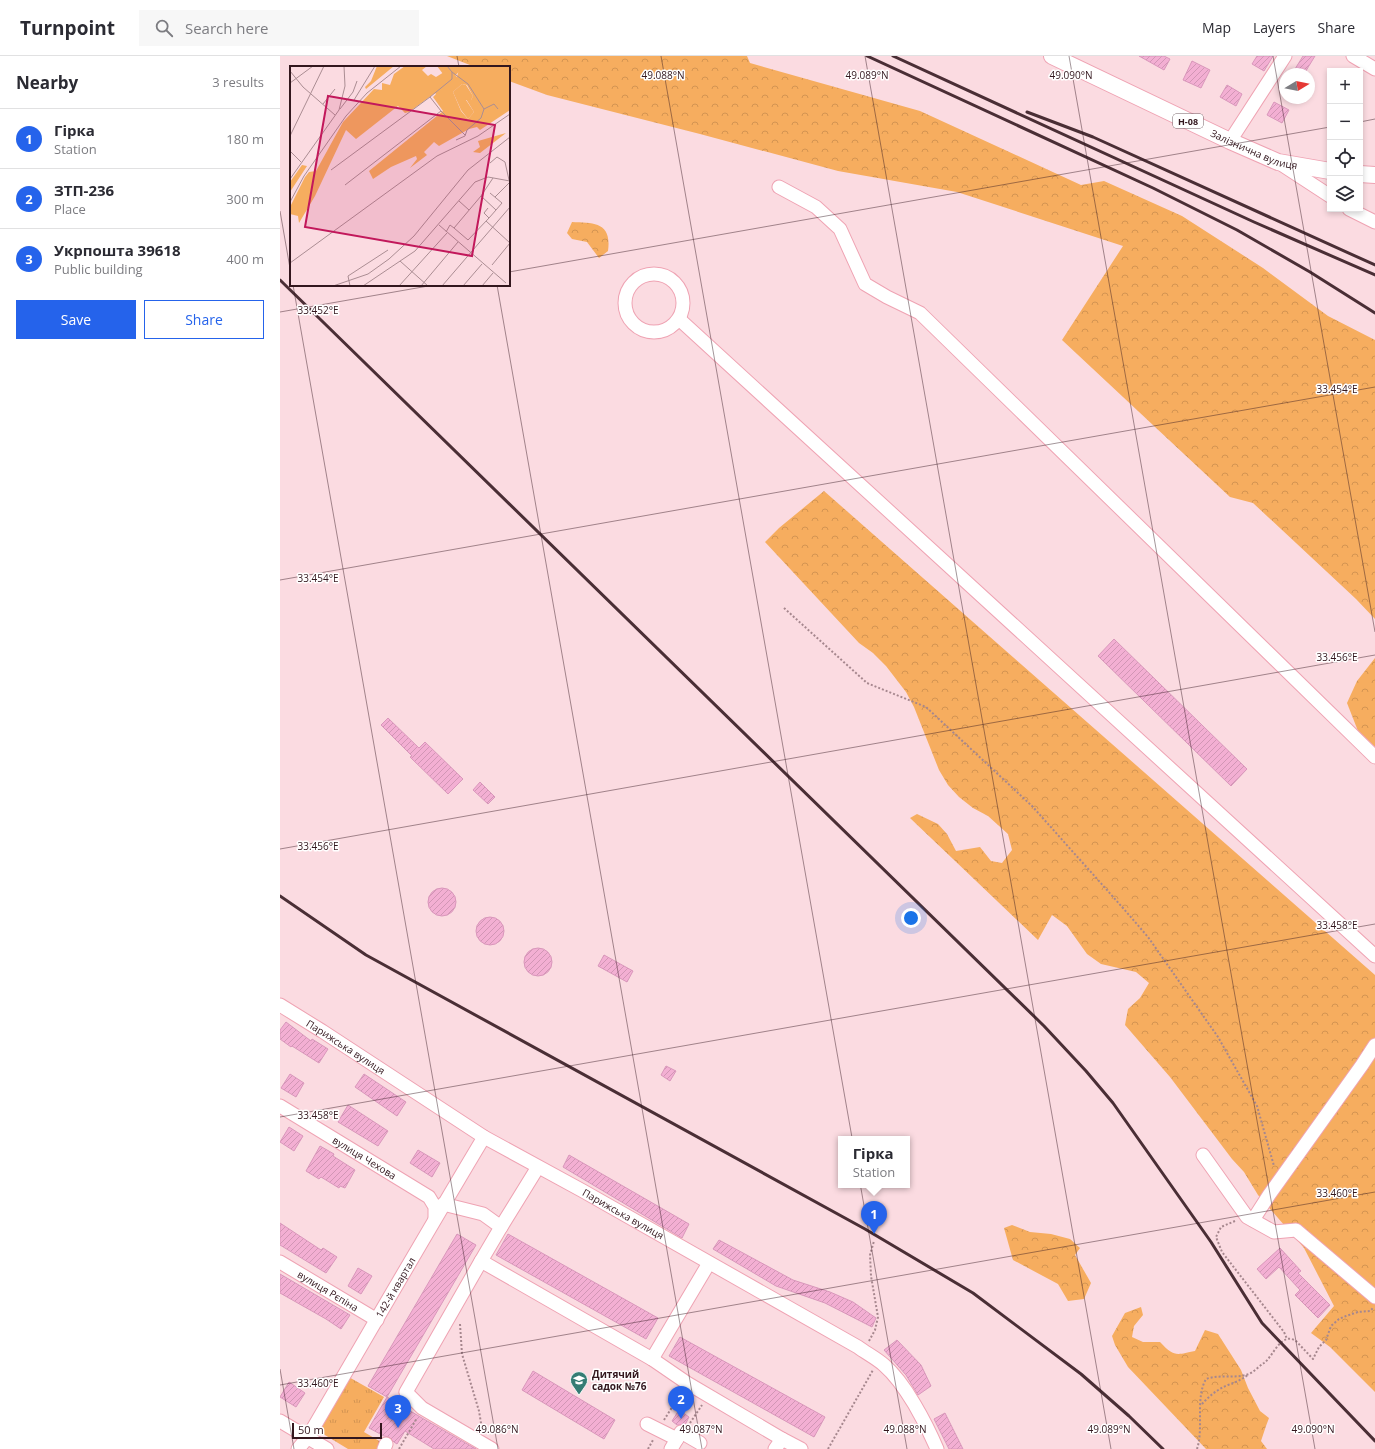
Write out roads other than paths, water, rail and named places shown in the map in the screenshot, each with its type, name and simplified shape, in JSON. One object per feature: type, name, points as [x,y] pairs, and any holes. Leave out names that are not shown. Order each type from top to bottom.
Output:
[{"type":"main road","name":"Залізнична вулиця","points":[[1052,56],[1230,141],[1278,162],[1327,170]]},
{"type":"main road","points":[[1363,174],[1375,175]]},
{"type":"street","points":[[1230,141],[1285,56]]},
{"type":"street","points":[[1353,56],[1375,69]]},
{"type":"street","points":[[1278,162],[1327,194]]},
{"type":"street","points":[[779,186],[816,207],[840,228],[865,284],[887,297],[920,313],[1375,757]]},
{"type":"street","points":[[1355,212],[1375,222]]},
{"type":"street","points":[[658,274],[670,278],[678,286],[683,297],[683,308],[679,319],[671,327],[661,332],[650,332],[639,329],[630,321],[626,311],[625,300],[628,289],[636,280],[646,275],[658,274]]},
{"type":"street","points":[[679,319],[1375,956]]},
{"type":"street","name":"Парижська вулиця","points":[[280,1005],[322,1030],[484,1138],[709,1262],[878,1360],[893,1374],[908,1395],[937,1449]]},
{"type":"street","points":[[1250,1219],[1358,1072],[1375,1045]]},
{"type":"street","name":"вулиця Чехова","points":[[280,1106],[429,1197],[435,1207],[435,1218]]},
{"type":"street","name":"142-й квартал","points":[[298,1449],[308,1438],[435,1218],[484,1138]]},
{"type":"street","points":[[1203,1155],[1250,1219],[1274,1232],[1296,1230],[1375,1297]]},
{"type":"street","points":[[488,1447],[422,1408],[406,1392],[481,1261],[538,1167]]},
{"type":"street","points":[[444,1204],[483,1214],[501,1227]]},
{"type":"street","points":[[481,1261],[652,1359],[778,1444],[801,1449]]},
{"type":"street","name":"вулиця Рєпіна","points":[[280,1262],[377,1320]]},
{"type":"street","points":[[652,1359],[709,1262]]},
{"type":"street","points":[[280,1421],[327,1449]]},
{"type":"street","points":[[653,1427],[676,1440],[700,1443]]},
{"type":"railway","points":[[867,56],[1153,188],[1237,230],[1310,272],[1375,313]]},
{"type":"railway","points":[[893,56],[1254,222],[1375,275]]},
{"type":"railway","points":[[1027,112],[1093,137],[1375,265]]},
{"type":"railway","points":[[280,280],[1044,1026],[1086,1071],[1113,1103],[1211,1242],[1262,1323],[1375,1441]]},
{"type":"railway","points":[[280,896],[366,955],[865,1229],[973,1293],[1081,1374],[1129,1416],[1163,1449]]},
{"type":"place","name":"Гірка","points":[[874,1234]]},
{"type":"place","name":"Дитячий садок №76","points":[[579,1395]]},
{"type":"place","name":"ЗТП-236","points":[[681,1419]]},
{"type":"place","name":"Укрпошта 39618","points":[[398,1428]]}]
